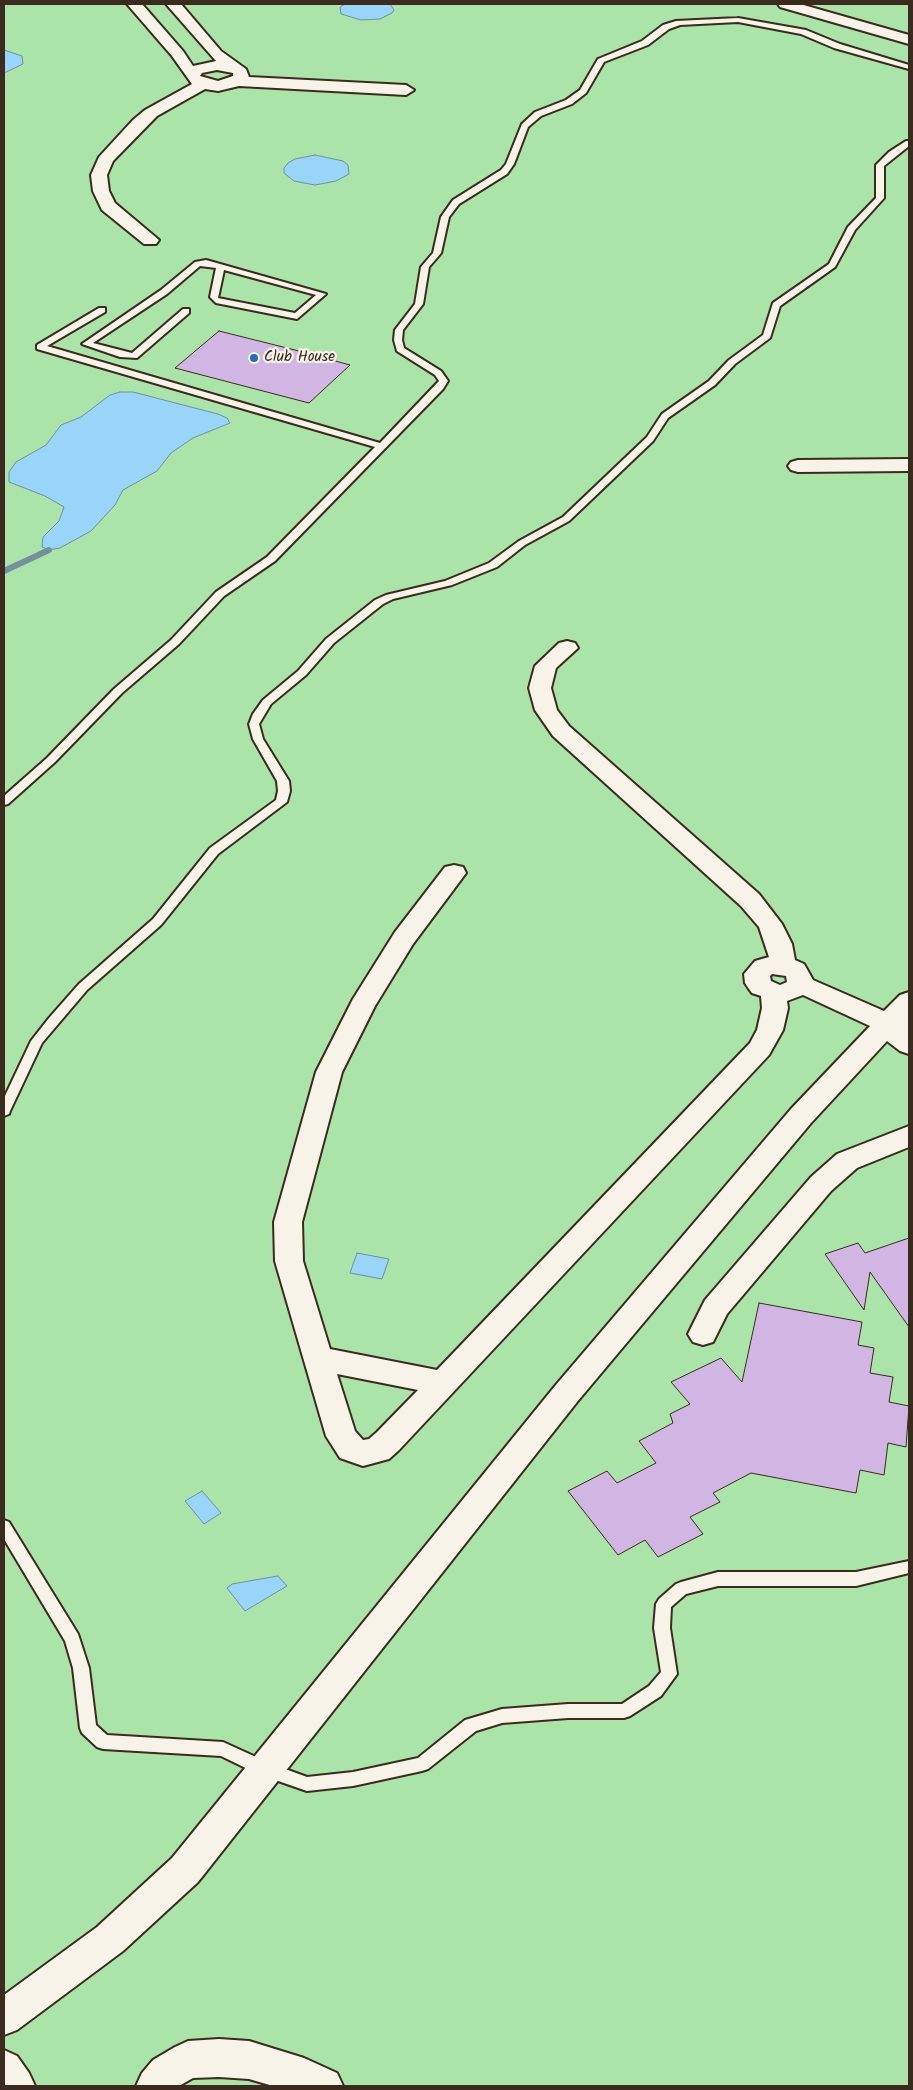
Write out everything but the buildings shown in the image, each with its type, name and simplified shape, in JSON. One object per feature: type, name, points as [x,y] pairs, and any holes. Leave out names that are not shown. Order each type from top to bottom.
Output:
[{"type":"street","points":[[134,4],[198,80],[218,86],[238,75],[406,90]]},
{"type":"street","points":[[172,4],[216,54],[238,75]]},
{"type":"street","points":[[784,4],[909,40]]},
{"type":"street","points":[[828,4],[909,28]]},
{"type":"street","points":[[150,240],[108,206],[101,191],[99,175],[105,160],[139,123],[198,80]]},
{"type":"street","points":[[798,466],[909,465]]},
{"type":"street","points":[[567,648],[546,666],[540,688],[546,710],[561,731],[750,900],[770,924],[792,974]]},
{"type":"street","points":[[454,874],[404,938],[362,1005],[329,1072],[288,1222],[289,1261],[341,1436],[351,1449],[364,1453],[378,1450],[760,1049],[770,1030],[775,1008],[773,993],[758,983],[757,974],[764,966],[792,974],[894,1019],[909,1045]]},
{"type":"street","points":[[4,2017],[110,1939],[185,1870],[566,1394],[801,1116],[894,1019]]},
{"type":"street","points":[[703,1334],[715,1308],[821,1184],[847,1161],[909,1136]]},
{"type":"street","points":[[318,1358],[441,1383]]},
{"type":"street","points":[[155,2086],[166,2073],[188,2060],[219,2058],[248,2060],[304,2077],[324,2086]]},
{"type":"street","points":[[4,2069],[16,2086]]},
{"type":"lane","points":[[4,802],[51,760],[118,691],[175,642],[220,594],[271,559],[381,446],[432,397],[444,381],[438,373],[400,349],[398,340],[399,330],[419,304],[424,267],[437,253],[450,208],[456,202],[504,172],[510,164],[525,126],[538,114],[569,102],[583,91],[601,61],[645,42],[666,27],[679,23],[738,20],[803,32],[837,46],[909,67]]},
{"type":"lane","points":[[4,1111],[37,1041],[52,1021],[83,987],[157,922],[214,851],[280,802],[284,791],[283,781],[258,738],[254,724],[258,714],[267,702],[302,673],[330,641],[379,602],[390,597],[435,587],[493,565],[529,539],[566,519],[650,439],[665,416],[712,383],[732,362],[767,336],[776,305],[832,265],[851,229],[880,198],[880,166],[892,154],[909,144]]},
{"type":"lane","points":[[186,311],[134,356],[123,355],[86,344],[164,292],[198,264],[206,263],[321,292],[322,295],[297,316],[215,298],[221,267]]},
{"type":"lane","points":[[102,310],[40,347],[381,446]]},
{"type":"lane","points":[[4,1526],[72,1639],[81,1668],[88,1728],[103,1742],[223,1749],[264,1770],[307,1784],[353,1779],[422,1764],[471,1725],[502,1716],[568,1711],[624,1711],[655,1692],[668,1674],[662,1628],[664,1604],[681,1589],[718,1579],[856,1579],[909,1567]]},
{"type":"green space","points":[[4,4],[909,4],[909,2086],[4,2086]]},
{"type":"water","points":[[345,4],[390,4],[394,10],[380,19],[361,20],[341,14],[340,7]]},
{"type":"water","points":[[4,50],[22,56],[23,64],[4,73]]},
{"type":"water","points":[[315,155],[343,161],[348,165],[349,174],[336,181],[315,185],[294,181],[284,173],[284,168],[288,163],[295,159]]},
{"type":"water","points":[[120,392],[133,392],[218,414],[227,418],[230,423],[193,438],[171,453],[157,471],[123,490],[115,505],[91,531],[60,548],[49,550],[42,547],[43,537],[59,521],[64,507],[45,496],[9,482],[9,472],[16,462],[46,445],[61,425],[81,417],[110,395]]},
{"type":"water","points":[[357,1253],[389,1259],[382,1279],[350,1273]]},
{"type":"water","points":[[202,1491],[221,1513],[204,1524],[185,1501]]},
{"type":"water","points":[[278,1576],[287,1586],[245,1611],[227,1588],[232,1584]]},
{"type":"waterway","points":[[4,571],[49,550]]},
{"type":"place","name":"Club House","points":[[254,358]]}]
